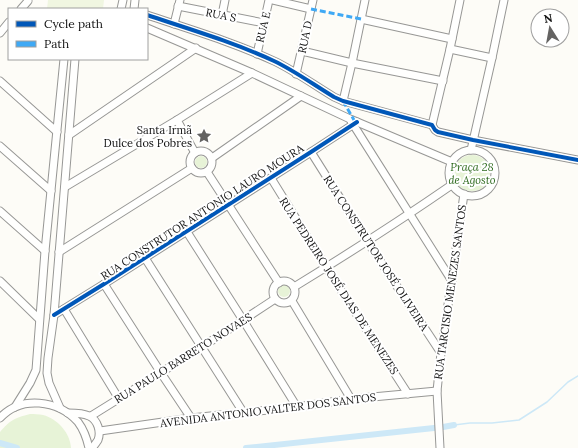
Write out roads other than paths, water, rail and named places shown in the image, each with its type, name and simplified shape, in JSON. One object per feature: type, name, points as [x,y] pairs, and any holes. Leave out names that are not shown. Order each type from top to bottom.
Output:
[{"type":"street","points":[[22,8],[28,0]]},
{"type":"street","points":[[222,15],[225,0]]},
{"type":"street","name":"RUA E","points":[[257,54],[269,0]]},
{"type":"street","points":[[273,0],[311,9]]},
{"type":"street","name":"RUA D","points":[[296,74],[313,0]]},
{"type":"street","points":[[343,101],[365,0]]},
{"type":"street","points":[[432,125],[460,0]]},
{"type":"street","points":[[471,150],[504,0]]},
{"type":"street","points":[[174,24],[179,3]]},
{"type":"street","name":"RUA S","points":[[179,3],[222,15],[264,23]]},
{"type":"street","points":[[148,15],[276,62],[343,101],[432,125],[438,132],[578,160]]},
{"type":"street","points":[[361,19],[452,39]]},
{"type":"street","points":[[0,33],[8,23]]},
{"type":"street","points":[[148,28],[252,73],[354,122],[452,162]]},
{"type":"street","points":[[69,136],[196,48]]},
{"type":"street","points":[[450,49],[492,58]]},
{"type":"street","points":[[302,51],[352,63],[443,81]]},
{"type":"street","points":[[15,407],[36,370],[45,251],[64,60]]},
{"type":"street","points":[[60,408],[49,383],[47,373],[54,315],[75,60]]},
{"type":"street","points":[[65,187],[252,73]]},
{"type":"street","points":[[0,81],[57,132]]},
{"type":"street","points":[[212,158],[301,96]]},
{"type":"street","points":[[177,120],[195,153]]},
{"type":"street","points":[[354,122],[452,282]]},
{"type":"street","name":"RUA CONSTRUTOR ANTONIO LAURO MOURA","points":[[54,315],[229,205],[311,152],[354,122]]},
{"type":"street","points":[[0,146],[51,191]]},
{"type":"street","points":[[471,150],[485,154],[494,165],[495,172],[494,180],[491,186],[479,194],[471,195],[464,194],[453,184],[450,177],[450,169],[452,162],[456,157],[466,151],[471,150]]},
{"type":"street","points":[[198,151],[205,151],[212,158],[213,161],[211,167],[207,172],[200,173],[194,171],[190,162],[191,158],[198,151]]},
{"type":"street","name":"RUA CONSTRUTOR JOSÉ OLIVEIRA","points":[[311,152],[367,241],[441,353]]},
{"type":"street","points":[[59,252],[192,168]]},
{"type":"street","points":[[207,172],[279,283]]},
{"type":"street","name":"RUA PEDREIRO JOSÉ DIAS DE MENEZES","points":[[270,178],[408,394]]},
{"type":"street","points":[[294,287],[410,214],[453,184]]},
{"type":"street","name":"RUA TARCISIO MENEZES SANTOS","points":[[440,448],[437,391],[464,194]]},
{"type":"street","points":[[0,211],[45,251]]},
{"type":"street","points":[[187,232],[244,320],[297,407]]},
{"type":"street","points":[[146,258],[243,412]]},
{"type":"street","points":[[0,281],[39,319]]},
{"type":"street","points":[[289,282],[294,287],[296,293],[292,301],[286,304],[280,303],[275,299],[273,292],[276,285],[279,283],[289,282]]},
{"type":"street","points":[[104,284],[191,418]]},
{"type":"street","name":"RUA PAULO BARRETO NOVAES","points":[[91,416],[202,347],[275,299]]},
{"type":"street","points":[[292,301],[351,399]]},
{"type":"street","points":[[64,309],[119,399]]},
{"type":"street","name":"AVENIDA ANTONIO VALTER DOS SANTOS","points":[[100,431],[191,418],[297,407],[351,399],[437,391]]},
{"type":"street","points":[[1,415],[15,407],[30,403],[45,403],[60,408],[79,423],[86,437],[89,448]]},
{"type":"street","points":[[68,413],[81,413],[91,416],[96,422],[100,431],[98,441],[92,448]]},
{"type":"waterway","points":[[454,425],[519,420],[547,402],[568,382],[578,376]]},
{"type":"waterway","points":[[443,427],[454,425]]},
{"type":"waterway","points":[[246,448],[434,428]]},
{"type":"waterway","points":[[0,443],[17,448]]},
{"type":"place","name":"Santa Irmã Dulce dos Pobres","points":[[204,136]]},
{"type":"park label","name":"Praça 28 de Agosto","points":[[472,173]]}]
